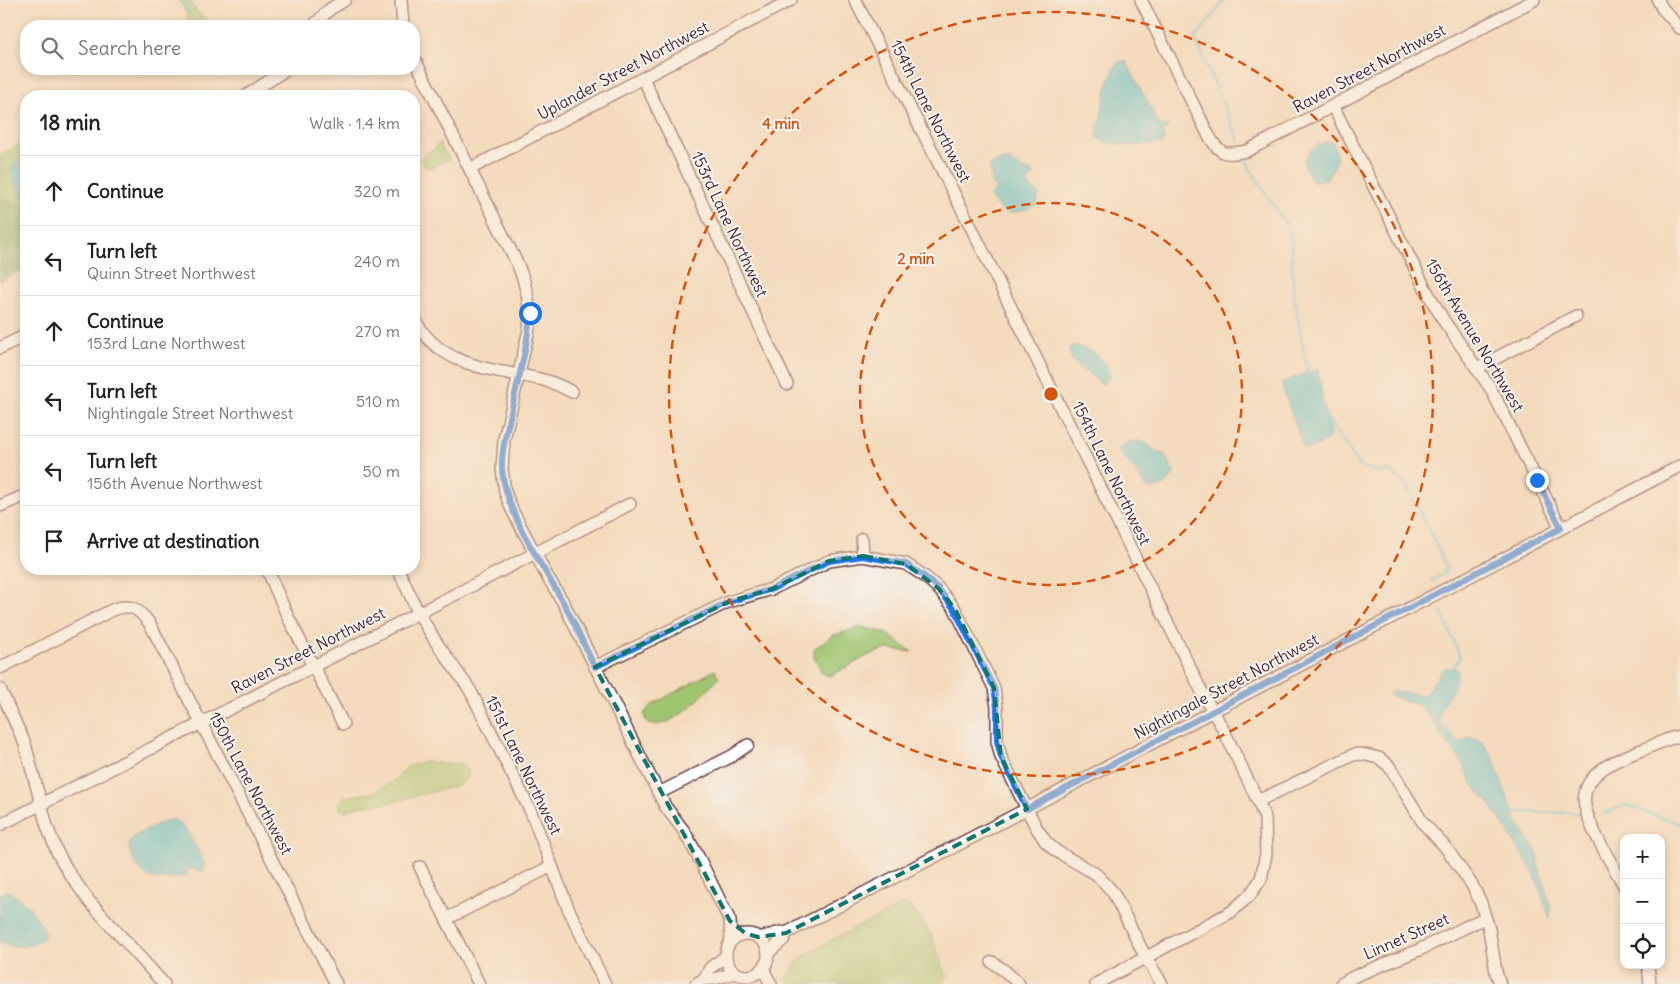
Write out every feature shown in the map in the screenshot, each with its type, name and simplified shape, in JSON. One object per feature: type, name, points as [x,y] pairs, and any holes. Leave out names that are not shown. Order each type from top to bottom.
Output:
[{"type":"street","points":[[319,20],[330,9],[345,0]]},
{"type":"street","points":[[401,0],[403,20]]},
{"type":"street","name":"Uplander Street Northwest","points":[[470,169],[791,0]]},
{"type":"street","name":"154th Lane Northwest","points":[[855,0],[962,208],[1265,818],[1266,854],[1261,879],[1250,895],[1231,912],[1096,984]]},
{"type":"street","name":"Raven Street Northwest","points":[[1141,0],[1172,65],[1217,149],[1222,153],[1228,154],[1247,151],[1534,0]]},
{"type":"street","points":[[1658,0],[1662,8],[1680,28]]},
{"type":"street","points":[[420,70],[518,265],[528,296],[529,328],[504,440],[502,469],[505,492],[512,510],[563,602],[665,806],[694,848],[730,922],[731,940]]},
{"type":"street","points":[[255,90],[277,75]]},
{"type":"street","name":"153rd Lane Northwest","points":[[643,78],[787,384]]},
{"type":"street","name":"156th Avenue Northwest","points":[[1333,106],[1425,288],[1444,321],[1491,389],[1561,528]]},
{"type":"street","points":[[1477,368],[1576,316]]},
{"type":"street","points":[[420,327],[435,345],[458,361],[546,381],[572,392]]},
{"type":"street","points":[[0,348],[20,338]]},
{"type":"street","name":"Nightingale Street Northwest","points":[[759,938],[781,932],[786,933],[1027,809],[1680,466]]},
{"type":"street","points":[[0,506],[20,498]]},
{"type":"street","name":"Raven Street Northwest","points":[[0,825],[630,504]]},
{"type":"street","points":[[862,539],[863,556]]},
{"type":"street","points":[[595,667],[728,602],[772,589],[829,561],[863,556],[906,564],[938,588],[954,609],[994,688],[997,707],[997,741],[1001,757],[1041,834],[1056,851],[1096,874],[1113,892],[1146,958],[1162,984]]},
{"type":"street","points":[[270,575],[312,667],[343,724]]},
{"type":"street","name":"151st Lane Northwest","points":[[401,575],[418,612],[436,642],[470,690],[531,812],[568,908],[605,984]]},
{"type":"street","name":"150th Lane Northwest","points":[[0,668],[112,610],[128,606],[140,611],[150,624],[336,984]]},
{"type":"street","points":[[0,689],[25,744],[47,826],[57,852],[89,901],[164,984]]},
{"type":"street","points":[[1620,879],[1590,820],[1585,804],[1591,781],[1608,764],[1680,736]]},
{"type":"street","points":[[659,793],[732,756],[748,745]]},
{"type":"street","points":[[1258,801],[1354,755],[1379,758],[1389,766],[1422,823],[1446,848],[1475,891],[1489,929],[1496,972],[1500,984]]},
{"type":"street","points":[[446,919],[552,866]]},
{"type":"street","points":[[420,867],[479,984]]},
{"type":"street","name":"Linnet Street","points":[[1341,984],[1355,976],[1419,950],[1484,918]]},
{"type":"street","points":[[730,922],[736,924],[745,933]]},
{"type":"street","points":[[764,967],[753,980],[742,976],[736,973],[727,963],[725,957],[726,950],[731,940],[745,933],[751,934],[764,942],[768,954]]},
{"type":"street","name":"Nightingale Street Northwest","points":[[764,967],[767,963],[768,954],[784,939],[786,933]]},
{"type":"street","points":[[700,982],[710,968],[725,957]]},
{"type":"street","points":[[992,962],[1019,984]]},
{"type":"street","points":[[764,967],[771,984]]},
{"type":"street","points":[[1648,969],[1650,984]]},
{"type":"street","points":[[700,982],[715,980],[725,974],[736,973]]},
{"type":"highlighted area","points":[[863,556],[906,564],[938,588],[955,609],[994,688],[1001,757],[1027,809],[786,933],[758,937],[745,933],[730,921],[595,667],[728,602],[772,589],[829,561]]},
{"type":"green space","points":[[179,0],[189,0],[194,8],[207,20],[188,20],[186,12]]},
{"type":"green space","points":[[441,142],[441,147],[449,159],[429,169],[425,167],[421,159]]},
{"type":"green space","points":[[20,144],[20,206],[0,198],[0,155]]},
{"type":"green space","points":[[0,198],[20,206],[20,271],[0,281]]},
{"type":"green space","points":[[861,627],[886,633],[912,652],[887,649],[871,654],[830,676],[823,674],[814,657],[814,649],[834,635]]},
{"type":"green space","points":[[715,670],[719,678],[687,710],[668,722],[648,724],[645,712],[652,705]]},
{"type":"green space","points":[[426,761],[443,764],[462,763],[469,770],[466,779],[460,785],[387,803],[358,806],[345,811],[340,809],[339,803],[344,797],[375,792],[395,780],[407,767]]},
{"type":"green space","points":[[902,905],[911,906],[930,932],[947,976],[941,984],[790,984],[788,978],[799,959],[829,941]]},
{"type":"water","points":[[1126,61],[1160,126],[1168,126],[1163,132],[1163,143],[1119,145],[1103,141],[1097,137],[1104,98],[1113,71],[1118,62]]},
{"type":"water","points":[[1332,141],[1337,157],[1335,165],[1326,180],[1313,181],[1307,172],[1304,160],[1316,147]]},
{"type":"water","points":[[1006,159],[1024,170],[1032,171],[1035,174],[1027,183],[1039,195],[1036,205],[1016,213],[1005,212],[1000,209],[990,196],[996,189],[991,183],[990,165]]},
{"type":"water","points":[[19,161],[20,192],[12,176],[11,168]]},
{"type":"water","points":[[1075,345],[1100,357],[1106,365],[1108,373],[1108,379],[1104,383],[1102,384],[1072,361],[1069,348]]},
{"type":"water","points":[[1318,370],[1331,436],[1325,442],[1305,450],[1281,383]]},
{"type":"water","points":[[1129,442],[1146,443],[1154,450],[1164,454],[1175,474],[1163,485],[1148,489],[1118,451],[1118,449]]},
{"type":"water","points":[[1444,668],[1458,670],[1454,687],[1439,712],[1440,723],[1460,742],[1470,737],[1481,740],[1493,757],[1516,821],[1538,854],[1538,864],[1551,908],[1550,919],[1533,871],[1492,807],[1472,784],[1463,763],[1430,717],[1418,705],[1389,695],[1392,691],[1425,695]]},
{"type":"water","points":[[173,819],[183,827],[193,841],[205,869],[202,871],[187,868],[187,875],[172,878],[160,879],[150,877],[143,872],[131,853],[129,848],[131,839],[141,832]]},
{"type":"water","points":[[7,891],[26,904],[39,921],[45,935],[36,943],[24,946],[11,946],[0,942],[0,894]]},
{"type":"waterway","points":[[182,0],[190,13]]},
{"type":"waterway","points":[[1225,0],[1195,38],[1240,144]]},
{"type":"waterway","points":[[1245,156],[1250,169],[1290,231],[1294,297],[1308,372]]},
{"type":"waterway","points":[[1327,418],[1360,467],[1380,472],[1390,471],[1406,485],[1446,567],[1445,573],[1431,581]]},
{"type":"waterway","points":[[1441,611],[1460,657],[1452,670]]},
{"type":"waterway","points":[[1603,814],[1626,805],[1680,824]]},
{"type":"waterway","points":[[1510,812],[1581,813]]},
{"type":"route","points":[[530,313],[526,348],[504,440],[502,469],[505,492],[512,510],[563,602],[595,667],[694,617],[728,602],[772,589],[829,561],[863,556],[906,564],[938,588],[954,609],[994,688],[997,707],[997,741],[1001,757],[1027,809],[1561,528],[1537,480]]}]
